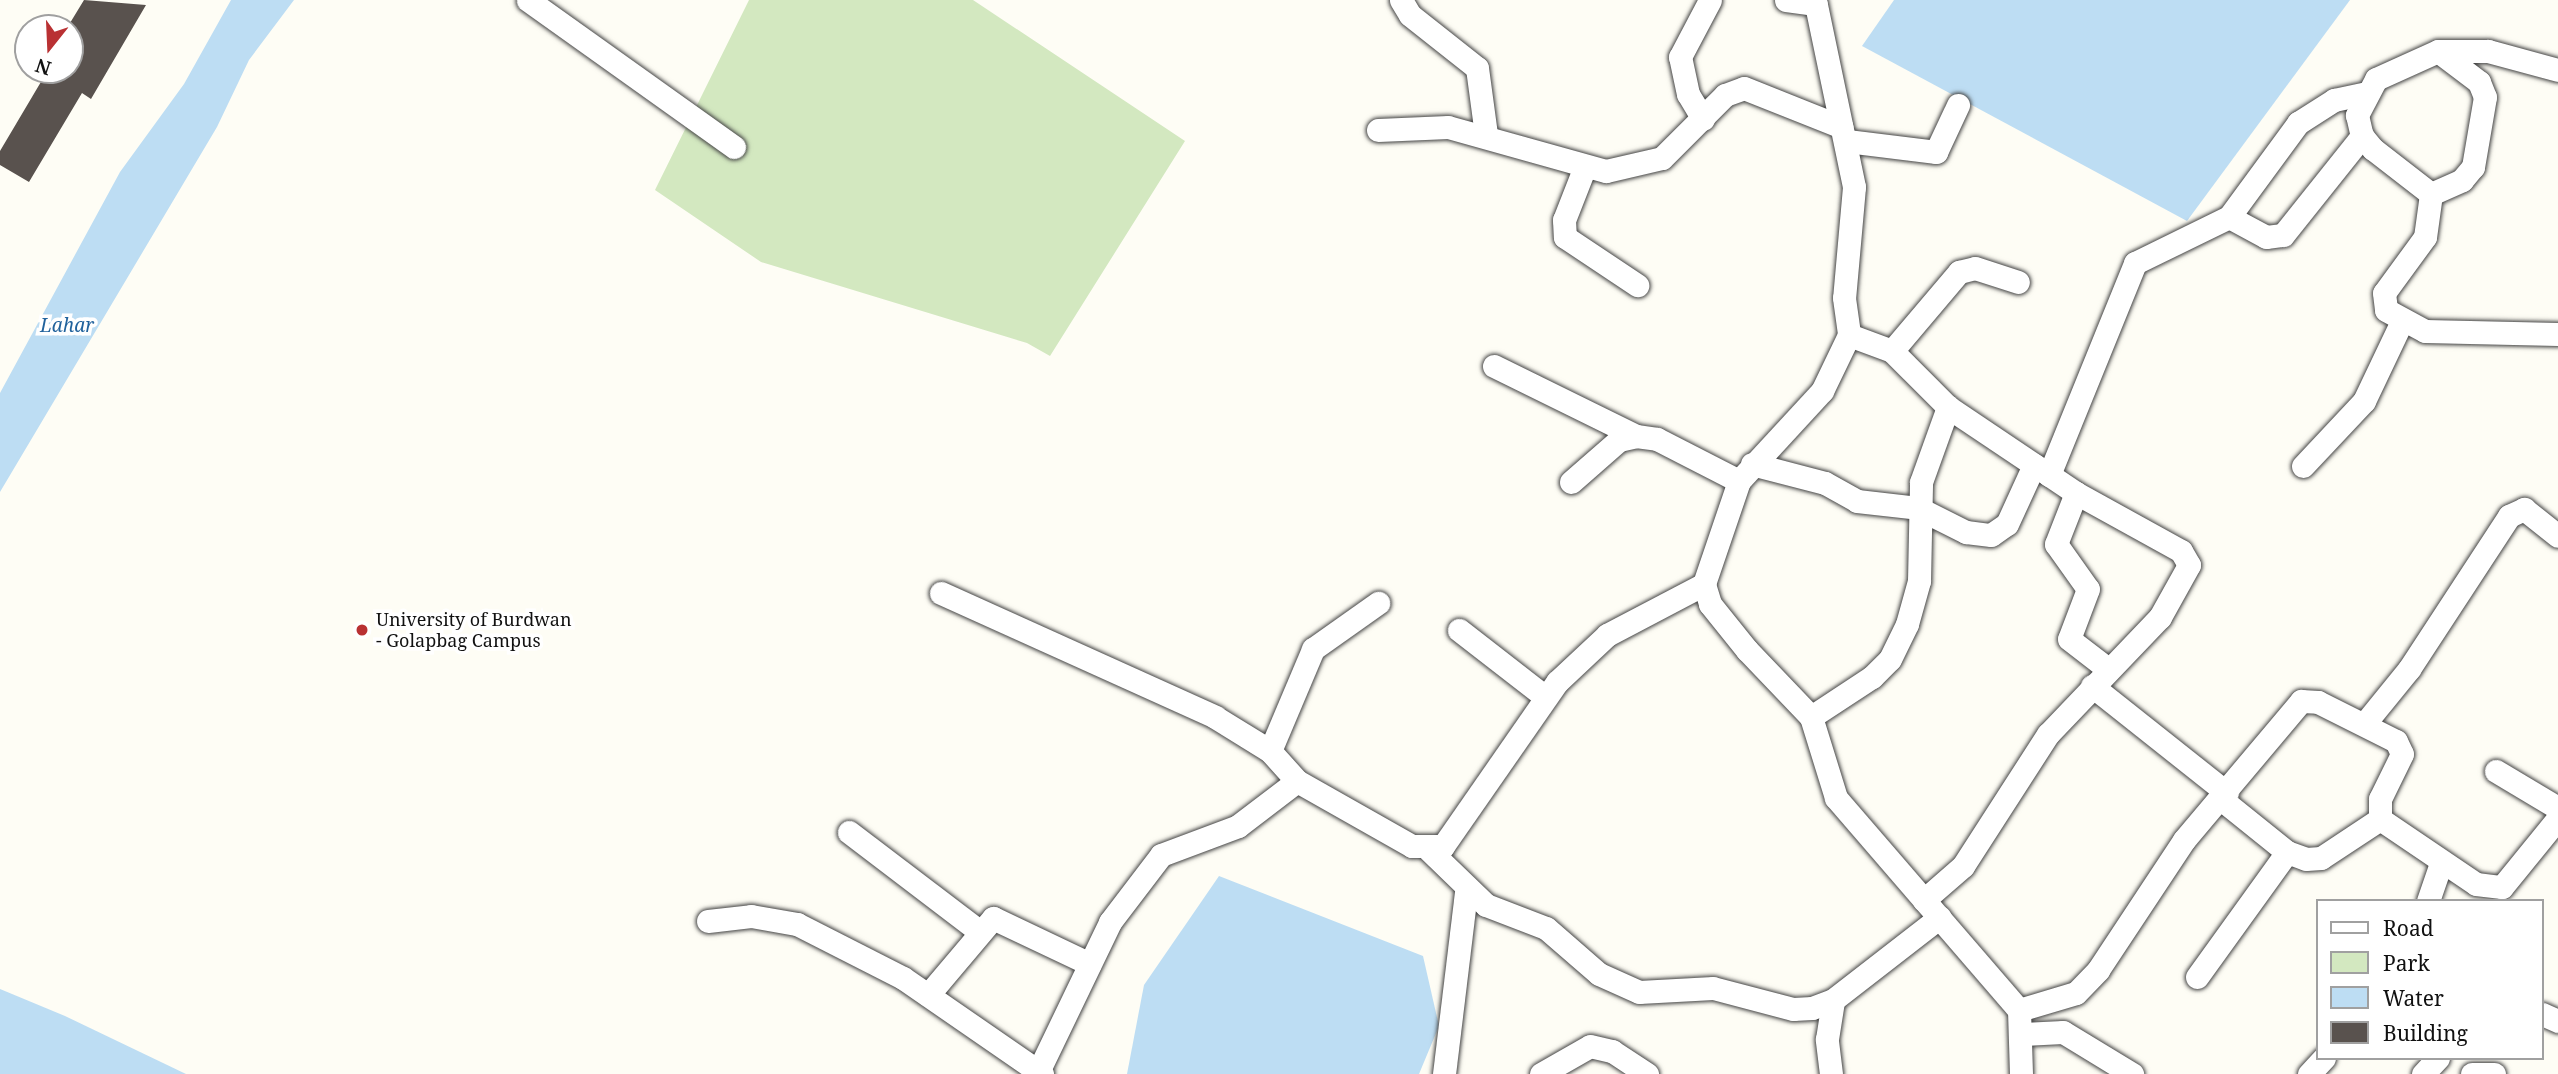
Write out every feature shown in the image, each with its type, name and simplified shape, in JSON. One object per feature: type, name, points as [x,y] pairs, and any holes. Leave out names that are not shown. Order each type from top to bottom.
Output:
[{"type":"street","points":[[528,0],[734,146]]},
{"type":"street","points":[[1401,0],[1410,15],[1477,68],[1484,81],[1486,135]]},
{"type":"street","points":[[1703,119],[1688,94],[1680,57],[1710,0]]},
{"type":"street","points":[[1786,0],[1815,2],[1854,187],[1844,299],[1849,335],[1822,391],[1745,472],[1704,584],[1710,604],[1747,650],[1811,717],[1836,798],[2019,1010],[2023,1034],[2021,1074]]},
{"type":"street","points":[[2431,194],[2462,180],[2473,167],[2485,97],[2479,82],[2438,51]]},
{"type":"street","points":[[2431,194],[2362,136],[2357,115],[2363,94],[2391,67],[2438,51],[2488,51],[2558,70]]},
{"type":"street","points":[[1378,130],[1415,125],[1486,135],[1584,169],[1662,158],[1726,95],[1744,89],[1844,134],[1936,152],[1958,105]]},
{"type":"street","points":[[1494,366],[1636,436],[1657,439],[1745,472],[1825,483],[1878,507],[1918,508],[1966,531],[2002,531],[2041,470],[2130,270],[2229,217],[2298,122],[2334,100],[2363,94]]},
{"type":"street","points":[[2229,217],[2266,237],[2283,235],[2362,136]]},
{"type":"street","points":[[1584,169],[1564,220],[1565,237],[1637,285]]},
{"type":"street","points":[[2431,194],[2425,237],[2384,293],[2386,310],[2401,323],[2456,335],[2558,334]]},
{"type":"street","points":[[1892,351],[1959,272],[1975,268],[2018,282]]},
{"type":"street","points":[[2303,466],[2364,401],[2401,323]]},
{"type":"street","points":[[1849,335],[1892,351],[1948,407],[2076,493],[2181,551],[2189,565],[2160,617],[2048,734],[1962,866],[1924,900]]},
{"type":"street","points":[[1811,717],[1890,659],[1919,581],[1918,508],[1948,407]]},
{"type":"street","points":[[1571,482],[1619,440],[1636,436]]},
{"type":"street","points":[[2076,493],[2056,544],[2088,589],[2069,639],[2100,677],[2224,796],[2287,852],[2321,859],[2380,819]]},
{"type":"street","points":[[2365,723],[2409,669],[2509,516],[2524,509],[2557,534]]},
{"type":"street","points":[[1429,850],[1455,834],[1544,696],[1607,635],[1704,584]]},
{"type":"street","points":[[941,593],[1215,717],[1270,751],[1297,781],[1429,850],[1466,891],[1546,928],[1623,988],[1725,990],[1793,1009],[1833,1000],[1940,917]]},
{"type":"street","points":[[1270,751],[1313,649],[1378,603]]},
{"type":"street","points":[[1459,630],[1544,696]]},
{"type":"street","points":[[2019,1010],[2076,993],[2091,978],[2161,870],[2301,701],[2365,723],[2396,741],[2402,754],[2380,799],[2380,819]]},
{"type":"street","points":[[2496,772],[2558,808]]},
{"type":"street","points":[[708,921],[751,916],[797,924],[928,996],[1039,1073],[1110,922],[1161,855],[1238,826],[1297,781]]},
{"type":"street","points":[[2380,819],[2441,863],[2476,884],[2502,887],[2558,818]]},
{"type":"street","points":[[849,832],[979,931]]},
{"type":"street","points":[[2197,977],[2287,852]]},
{"type":"street","points":[[2429,899],[2441,863]]},
{"type":"street","points":[[1444,1074],[1466,891]]},
{"type":"street","points":[[928,996],[979,931],[993,918],[1008,919],[1090,964]]},
{"type":"street","points":[[1831,1074],[1827,1039],[1833,1000]]},
{"type":"street","points":[[2023,1034],[2063,1032],[2132,1074]]},
{"type":"street","points":[[1541,1074],[1590,1046],[1612,1051],[1647,1074]]},
{"type":"street","points":[[2309,1074],[2322,1060]]},
{"type":"street","points":[[2423,1074],[2436,1060]]},
{"type":"street","points":[[2472,1074],[2494,1074]]},
{"type":"green space","points":[[749,0],[973,0],[1185,141],[1050,356],[1027,343],[761,262],[655,190]]},
{"type":"water","name":"Lahar","points":[[231,0],[294,0],[249,60],[217,127],[0,492],[0,393],[120,172],[184,84]]},
{"type":"water","points":[[1894,0],[2350,0],[2187,221],[1862,46]]},
{"type":"water","points":[[1219,876],[1423,956],[1439,1026],[1419,1074],[1127,1074],[1144,985]]},
{"type":"water","points":[[0,989],[65,1016],[186,1074],[0,1074]]},
{"type":"building","points":[[84,0],[146,5],[91,99],[82,93],[29,182],[0,165],[0,151],[40,84],[84,84],[84,14],[75,14]]},
{"type":"place","name":"University of Burdwan - Golapbag Campus","points":[[362,630]]}]
